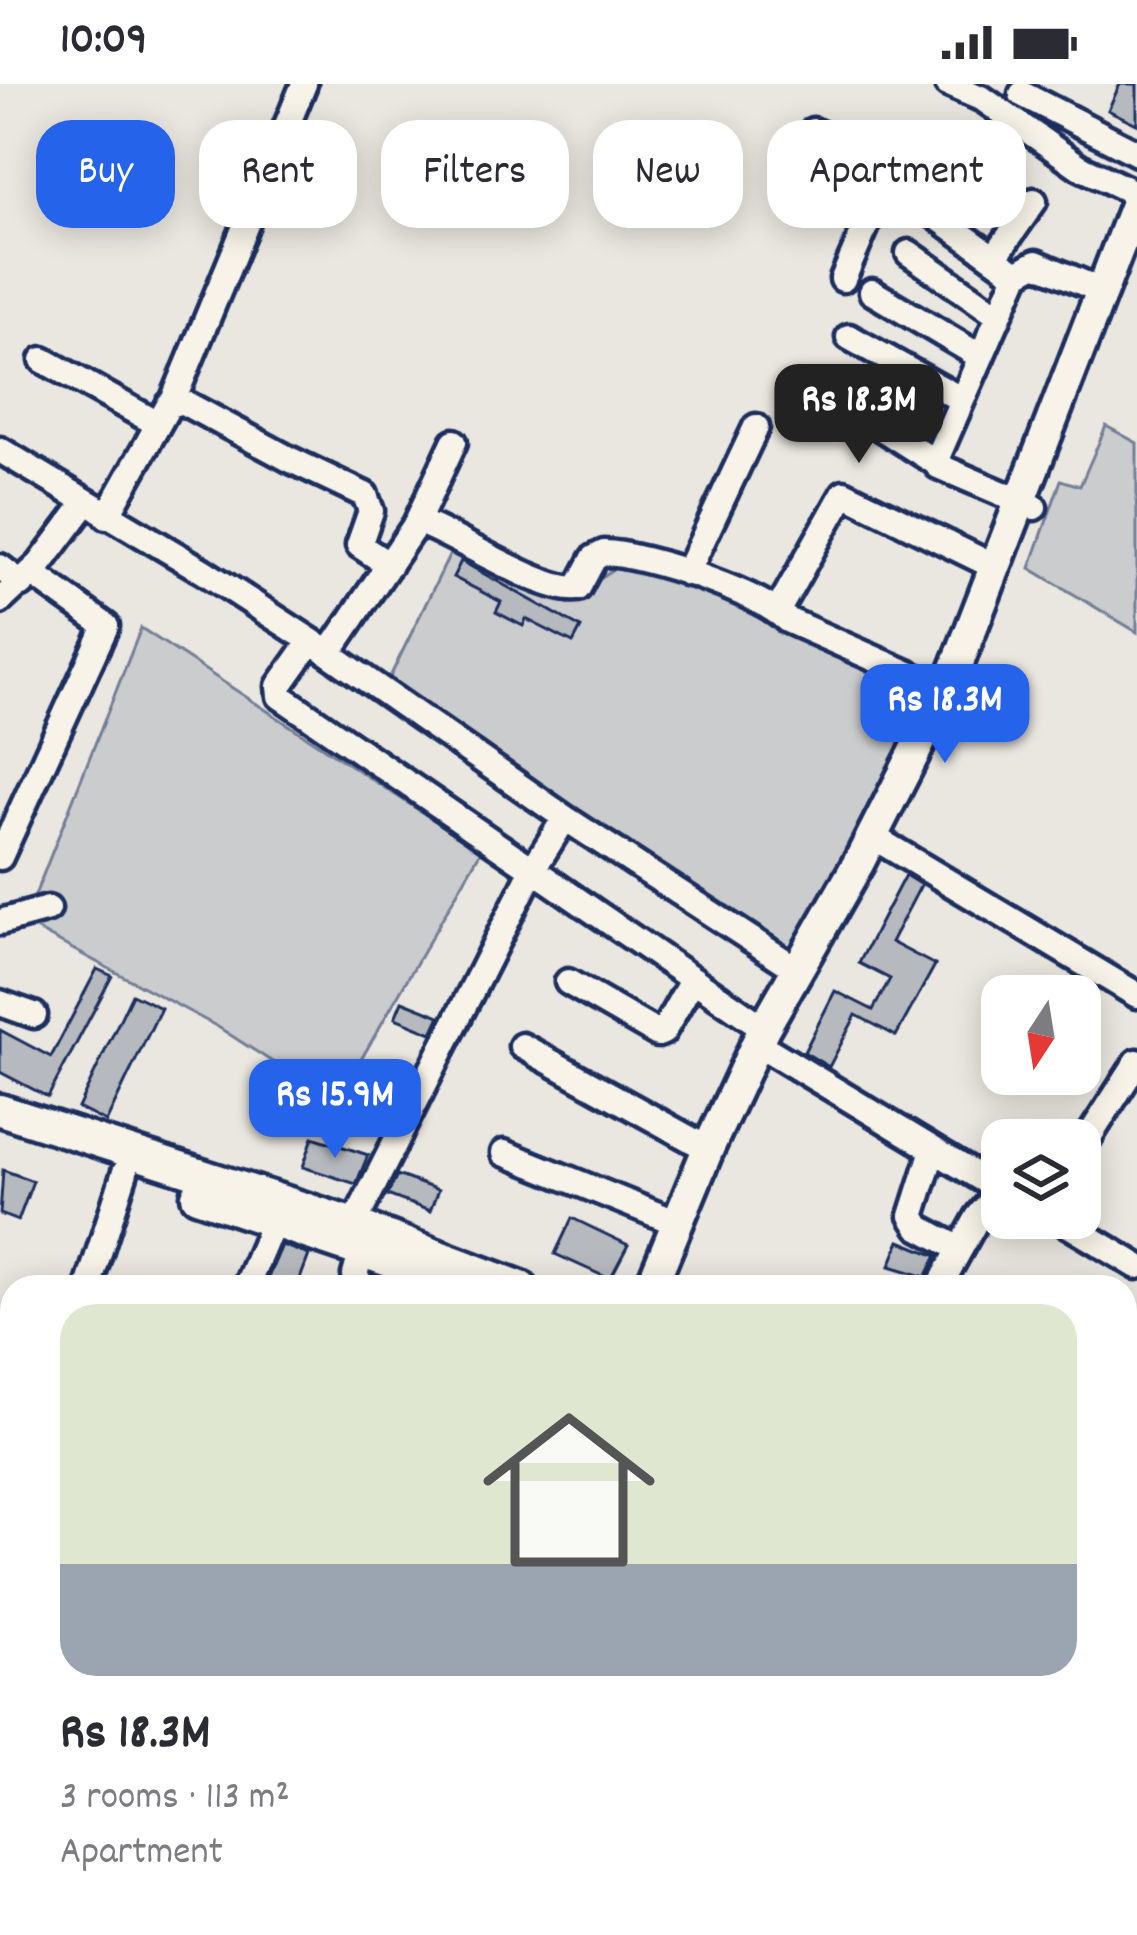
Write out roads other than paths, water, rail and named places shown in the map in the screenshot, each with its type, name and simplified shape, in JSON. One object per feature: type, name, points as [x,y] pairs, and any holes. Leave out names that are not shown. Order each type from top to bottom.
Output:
[{"type":"main road","points":[[674,1275],[798,970],[952,692],[995,567],[1028,504],[1137,197]]},
{"type":"main road","points":[[657,1275],[708,1149],[767,1040],[885,844],[1137,244]]},
{"type":"main road","points":[[0,1110],[358,1237],[482,1275]]},
{"type":"main road","points":[[0,1131],[274,1221],[358,1237],[428,1275]]},
{"type":"street","points":[[0,601],[96,510],[173,401],[304,84]]},
{"type":"street","points":[[948,84],[983,99],[1080,167],[1137,197]]},
{"type":"street","points":[[1022,94],[1137,153]]},
{"type":"street","points":[[994,258],[1034,201]]},
{"type":"street","points":[[843,280],[865,228]]},
{"type":"street","points":[[952,228],[1014,275]]},
{"type":"street","points":[[909,253],[998,316]]},
{"type":"street","points":[[935,462],[1014,275],[1036,263],[1102,291]]},
{"type":"street","points":[[872,292],[981,357]]},
{"type":"street","points":[[850,337],[962,400]]},
{"type":"street","points":[[43,361],[158,424]]},
{"type":"street","points":[[173,401],[182,401],[365,495],[371,511],[359,545],[389,565]]},
{"type":"street","points":[[854,410],[938,466],[1028,504]]},
{"type":"street","points":[[687,573],[756,427]]},
{"type":"street","points":[[454,442],[416,524],[389,565],[320,647],[279,686],[280,696],[693,979],[767,1040],[981,1179]]},
{"type":"street","points":[[0,450],[320,647],[565,818],[798,970]]},
{"type":"street","points":[[776,607],[844,494],[995,567]]},
{"type":"street","points":[[416,524],[431,526],[536,578],[571,590],[604,553],[687,573],[776,607],[787,620],[952,692]]},
{"type":"street","points":[[0,567],[106,626],[0,857]]},
{"type":"street","points":[[356,1275],[358,1237],[533,869],[565,818]]},
{"type":"street","points":[[885,844],[1137,995]]},
{"type":"street","points":[[0,922],[48,909]]},
{"type":"street","points":[[568,982],[658,1034],[693,979]]},
{"type":"street","points":[[0,1003],[34,1015]]},
{"type":"street","points":[[522,1046],[708,1149]]},
{"type":"street","points":[[1100,1119],[1137,1062]]},
{"type":"street","points":[[933,1150],[912,1216],[920,1227],[960,1249]]},
{"type":"street","points":[[504,1154],[680,1224]]},
{"type":"street","points":[[92,1275],[125,1172]]},
{"type":"street","points":[[946,1275],[981,1213]]},
{"type":"street","points":[[251,1275],[274,1221]]},
{"type":"street","points":[[1092,1239],[1137,1266]]}]
